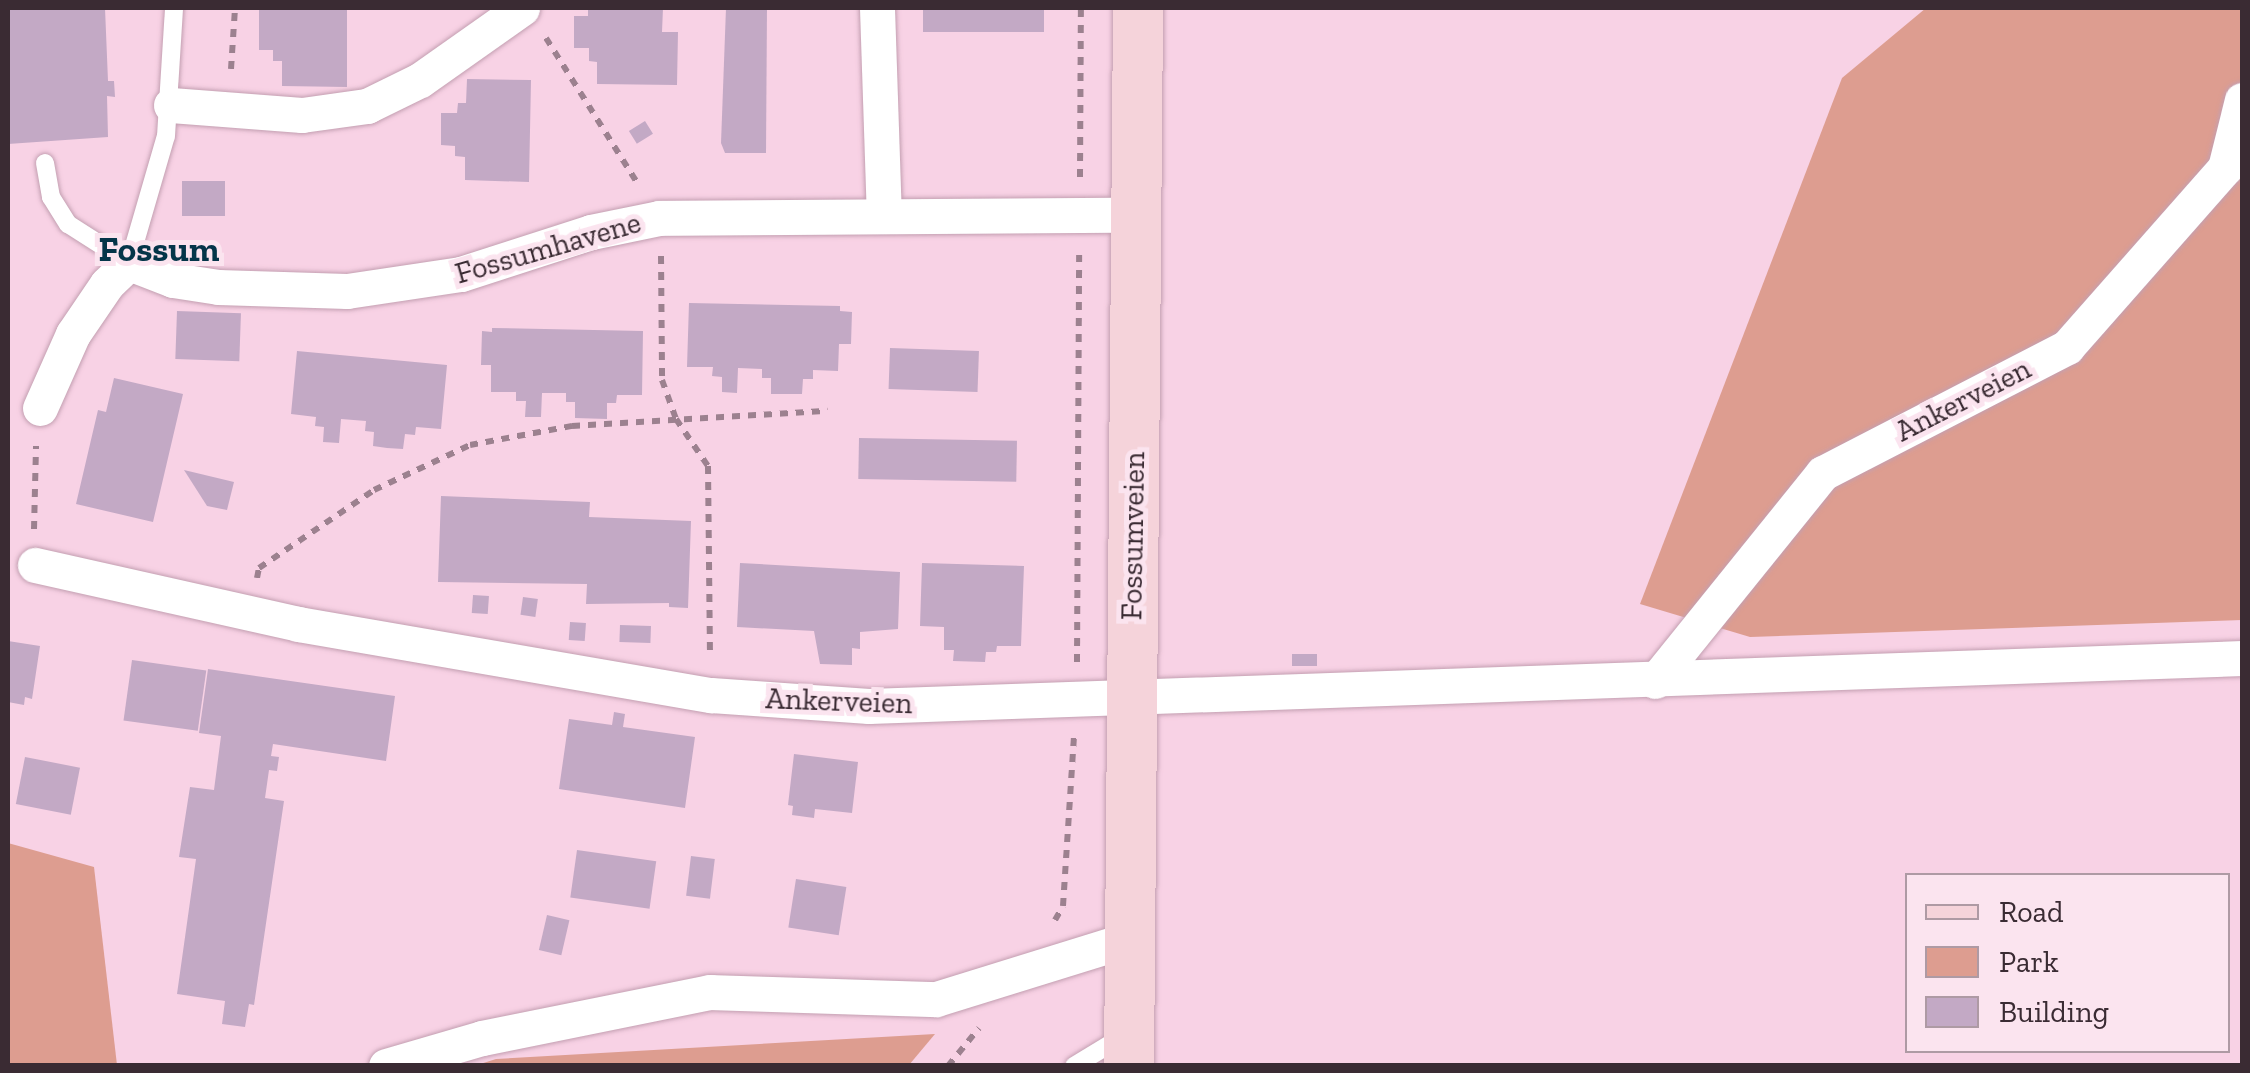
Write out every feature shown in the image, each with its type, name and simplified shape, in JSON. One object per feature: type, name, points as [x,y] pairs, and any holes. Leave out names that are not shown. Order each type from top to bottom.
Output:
[{"type":"street","points":[[877,8],[884,214]]},
{"type":"street","name":"Fossumveien","points":[[1129,1049],[1138,8]]},
{"type":"street","points":[[171,105],[302,115],[367,106],[530,16]]},
{"type":"street","name":"Ankerveien","points":[[1655,681],[1823,472],[2067,347],[2225,168],[2242,100]]},
{"type":"street","name":"Fossumhavene","points":[[129,264],[173,280],[218,287],[347,291],[461,274],[591,232],[659,218],[884,214],[1136,216]]},
{"type":"street","points":[[40,408],[73,334],[107,284],[129,264]]},
{"type":"street","name":"Ankerveien","points":[[35,565],[250,614],[710,696],[868,706],[1131,700],[2242,658]]},
{"type":"street","points":[[386,1066],[482,1038],[710,992],[936,999],[1130,938]]},
{"type":"lane","points":[[45,162],[51,198],[68,224],[129,264],[171,105],[174,8]]},
{"type":"lane","points":[[1074,1066],[1129,1049]]},
{"type":"path","points":[[228,110],[236,8]]},
{"type":"path","points":[[1025,974],[1062,906],[1076,701],[1081,8]]},
{"type":"path","points":[[530,16],[659,218],[662,380],[676,419],[708,466],[710,696]]},
{"type":"path","points":[[35,565],[34,466],[40,408]]},
{"type":"path","points":[[250,614],[259,568],[374,490],[454,453],[572,426],[828,410]]},
{"type":"green space","points":[[1926,8],[2242,8],[2242,620],[1750,637],[1640,604],[1842,78]]},
{"type":"green space","points":[[8,843],[94,867],[117,1065],[8,1065]]},
{"type":"green space","points":[[935,1034],[909,1065],[477,1065],[496,1059]]},
{"type":"building","points":[[8,8],[105,8],[108,81],[114,81],[115,97],[107,96],[108,137],[8,144]]},
{"type":"building","points":[[259,8],[347,8],[347,87],[282,86],[282,61],[273,61],[273,50],[259,50]]},
{"type":"building","points":[[588,8],[663,8],[662,32],[678,32],[677,85],[597,84],[597,62],[589,61],[589,48],[574,48],[574,16],[588,16]]},
{"type":"building","points":[[726,8],[767,8],[766,153],[725,153],[721,143]]},
{"type":"building","points":[[923,8],[1044,8],[1044,32],[923,32]]},
{"type":"building","points":[[467,79],[531,80],[529,182],[465,180],[465,157],[455,156],[455,146],[441,145],[441,113],[457,113],[458,103],[466,103]]},
{"type":"building","points":[[645,121],[653,134],[637,144],[629,131]]},
{"type":"building","points":[[182,181],[225,181],[225,216],[182,216]]},
{"type":"building","points":[[689,303],[840,306],[840,311],[852,312],[851,344],[839,344],[838,371],[813,370],[813,379],[803,379],[802,394],[771,394],[771,378],[762,378],[762,369],[738,368],[737,393],[722,392],[722,377],[712,376],[713,367],[687,367]]},
{"type":"building","points":[[177,311],[241,313],[239,361],[175,359]]},
{"type":"building","points":[[492,328],[643,331],[642,395],[617,395],[616,403],[607,403],[607,419],[575,418],[575,402],[566,402],[566,393],[542,393],[541,417],[525,417],[526,401],[516,401],[516,392],[491,392],[491,365],[481,365],[482,331],[492,332]]},
{"type":"building","points":[[890,348],[979,351],[978,392],[889,389]]},
{"type":"building","points":[[297,351],[447,365],[441,429],[416,427],[415,435],[405,434],[403,449],[387,448],[373,446],[374,432],[365,431],[366,421],[341,419],[339,443],[323,442],[324,427],[315,426],[316,417],[291,414]]},
{"type":"building","points":[[114,378],[183,394],[153,522],[76,504],[98,410],[106,412]]},
{"type":"building","points":[[859,438],[1017,441],[1016,482],[858,479]]},
{"type":"building","points":[[184,470],[234,482],[227,510],[207,506]]},
{"type":"building","points":[[441,496],[590,502],[589,517],[691,521],[688,608],[669,607],[669,603],[586,604],[587,584],[438,582]]},
{"type":"building","points":[[740,563],[900,572],[898,629],[860,632],[860,649],[852,648],[852,665],[820,664],[814,631],[737,627]]},
{"type":"building","points":[[922,563],[1024,566],[1021,646],[997,646],[996,652],[986,652],[985,662],[953,661],[954,650],[944,650],[944,627],[920,626]]},
{"type":"building","points":[[473,595],[489,596],[488,614],[472,613]]},
{"type":"building","points":[[523,597],[538,599],[535,617],[520,615]]},
{"type":"building","points":[[570,622],[586,623],[585,641],[569,640]]},
{"type":"building","points":[[620,625],[651,626],[650,643],[619,642]]},
{"type":"building","points":[[8,641],[40,646],[32,699],[25,697],[24,705],[8,702]]},
{"type":"building","points":[[1292,654],[1317,654],[1317,666],[1292,666]]},
{"type":"building","points":[[132,660],[206,670],[198,731],[124,720]]},
{"type":"building","points":[[208,669],[395,696],[386,761],[273,744],[271,756],[279,757],[277,771],[269,770],[265,798],[284,801],[254,1005],[249,1004],[245,1027],[222,1024],[225,1001],[177,994],[196,859],[179,857],[190,787],[214,790],[221,736],[199,733]]},
{"type":"building","points":[[614,712],[625,714],[623,727],[695,737],[685,808],[559,789],[569,719],[612,725]]},
{"type":"building","points":[[794,754],[858,762],[852,813],[815,809],[814,818],[792,815],[793,806],[788,805]]},
{"type":"building","points":[[25,757],[80,768],[71,815],[16,804]]},
{"type":"building","points":[[577,850],[656,861],[650,909],[570,898]]},
{"type":"building","points":[[691,856],[715,859],[710,899],[686,896]]},
{"type":"building","points":[[796,879],[846,887],[839,935],[788,927]]},
{"type":"building","points":[[547,915],[569,920],[561,955],[539,950]]},
{"type":"district","name":"Fossum","points":[[159,249]]}]
